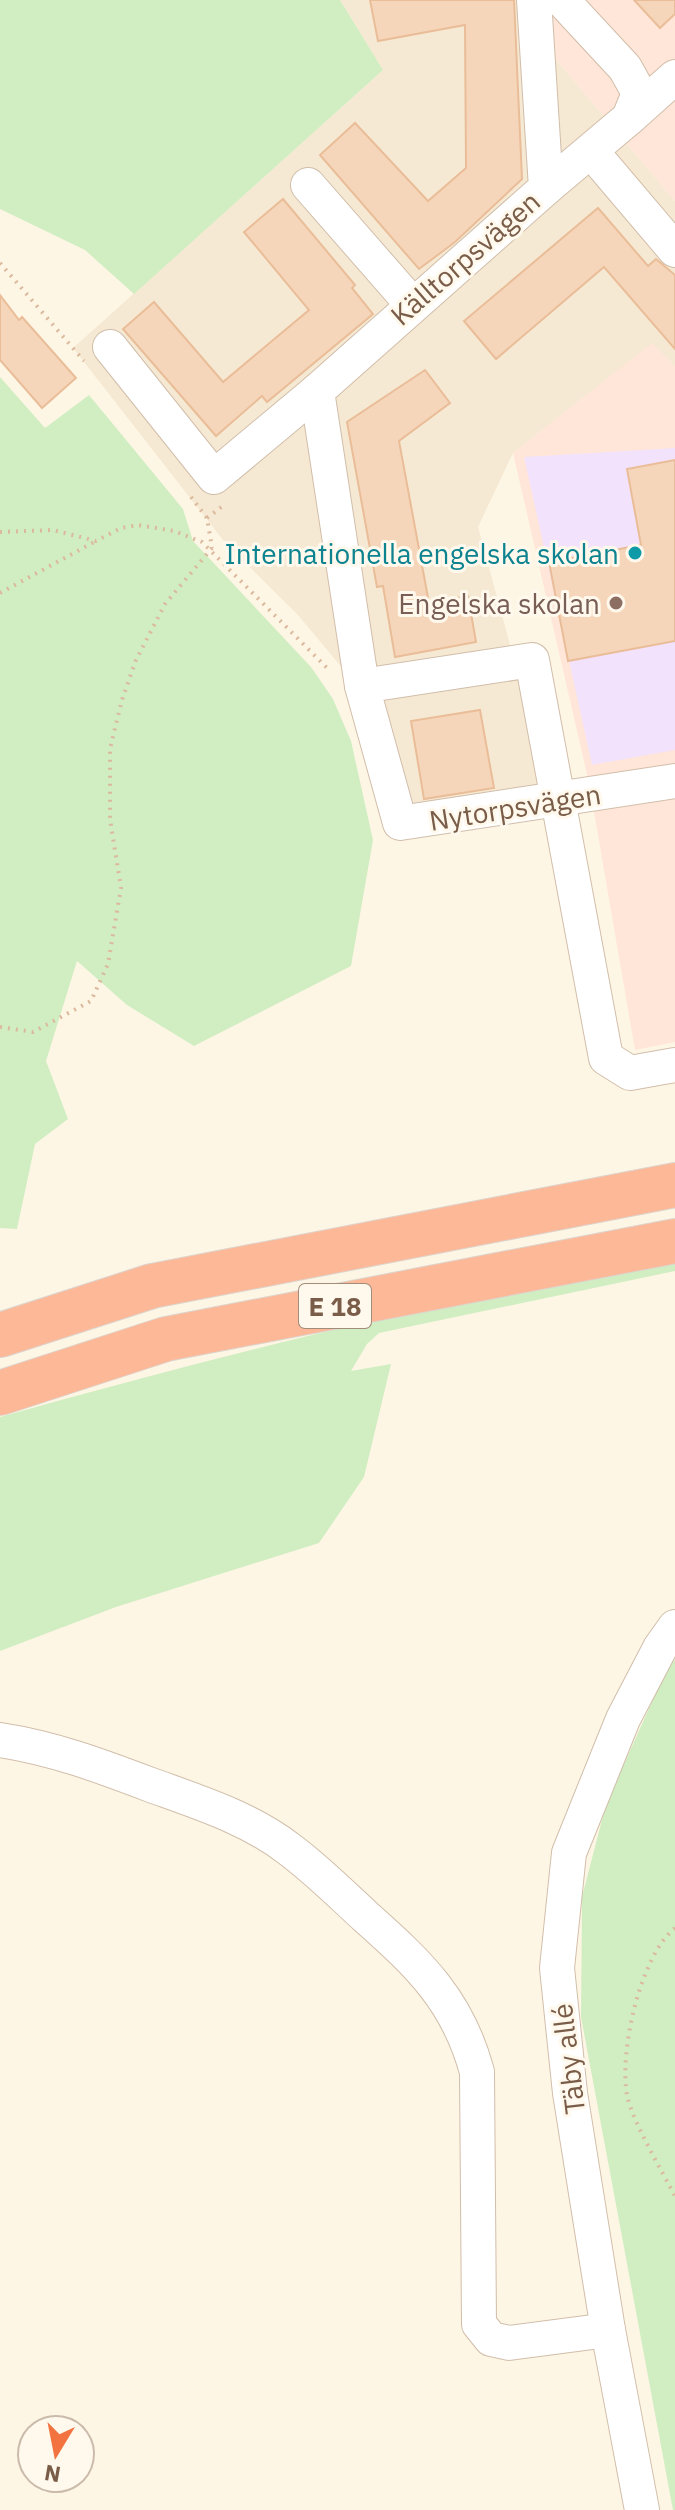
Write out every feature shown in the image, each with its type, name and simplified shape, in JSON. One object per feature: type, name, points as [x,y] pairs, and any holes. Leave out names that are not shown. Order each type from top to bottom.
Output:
[{"type":"highway","name":"E 18","points":[[0,1335],[152,1286],[675,1185]]},
{"type":"highway","name":"E 18","points":[[0,1393],[166,1339],[675,1241]]},
{"type":"street","name":"Källtorpsvägen","points":[[110,347],[214,477],[317,391],[546,188],[534,0]]},
{"type":"street","points":[[562,0],[625,68],[639,93],[629,118]]},
{"type":"street","points":[[546,188],[675,77]]},
{"type":"street","points":[[591,151],[675,250]]},
{"type":"street","points":[[308,185],[412,304]]},
{"type":"street","points":[[317,391],[349,685],[532,660],[606,1058],[630,1073],[675,1065]]},
{"type":"street","name":"Nytorpsvägen","points":[[349,685],[400,823],[560,801],[675,781]]},
{"type":"street","name":"Täby allé","points":[[642,2510],[608,2330],[570,2093],[557,1968],[569,1853],[623,1719],[660,1648],[675,1627]]},
{"type":"street","points":[[0,1740],[47,1747],[218,1809],[287,1847],[415,1960],[456,2014],[467,2037],[477,2072],[479,2324],[491,2339],[509,2343],[608,2330]]},
{"type":"path","points":[[0,593],[121,528],[138,525],[174,531],[212,548],[331,672],[349,685]]},
{"type":"path","points":[[0,532],[53,530],[96,541]]},
{"type":"path","points":[[0,1027],[33,1032],[91,1001],[108,964],[121,888],[110,819],[110,749],[122,700],[136,660],[165,604],[212,548]]},
{"type":"path","points":[[675,1928],[646,1969],[630,2023],[627,2095],[675,2196]]},
{"type":"shaded area","points":[[340,0],[532,0],[538,38],[675,201],[675,367],[652,344],[513,453],[478,527],[551,795],[394,831],[364,694],[297,614],[226,544],[73,348],[383,70]]},
{"type":"shaded area","points":[[532,0],[675,0],[675,201],[538,38]]},
{"type":"shaded area","points":[[652,343],[675,367],[675,1042],[635,1050],[589,783],[513,453]]},
{"type":"shaded area","name":"Engelska skolan","points":[[675,448],[675,750],[592,765],[524,457]]},
{"type":"green space","points":[[0,0],[340,0],[383,70],[134,294],[85,250],[0,209]]},
{"type":"green space","points":[[0,377],[45,428],[89,395],[183,509],[193,541],[311,667],[333,699],[351,741],[373,840],[351,966],[194,1046],[127,1005],[77,961],[46,1061],[68,1119],[35,1144],[17,1229],[0,1228]]},
{"type":"green space","points":[[675,1255],[675,1271],[379,1333],[367,1344],[351,1371],[391,1364],[364,1477],[319,1543],[116,1607],[0,1651],[0,1417],[336,1329]]},
{"type":"green space","points":[[675,1659],[673,2510],[581,2017],[582,1897],[606,1804],[664,1675]]},
{"type":"building","points":[[370,0],[514,0],[522,179],[455,242],[419,269],[320,155],[355,123],[428,201],[466,168],[465,25],[378,41]]},
{"type":"building","points":[[634,0],[675,0],[675,14],[660,28]]},
{"type":"building","points":[[283,199],[355,285],[352,288],[373,314],[267,402],[262,396],[216,436],[123,329],[154,302],[223,382],[309,310],[244,232]]},
{"type":"building","points":[[598,208],[648,266],[656,259],[675,275],[675,349],[604,267],[496,359],[464,321]]},
{"type":"building","points":[[0,295],[19,320],[22,317],[76,378],[42,408],[0,360]]},
{"type":"building","points":[[425,370],[450,403],[399,441],[429,603],[468,596],[476,642],[395,657],[383,586],[377,587],[347,422]]},
{"type":"building","name":"Internationella engelska skolan","points":[[675,460],[675,641],[568,661],[549,562],[641,545],[627,469]]},
{"type":"building","points":[[480,710],[494,788],[424,799],[411,721]]},
{"type":"place","name":"Internationella engelska skolan","points":[[635,553]]},
{"type":"place","name":"Engelska skolan","points":[[616,603]]}]
